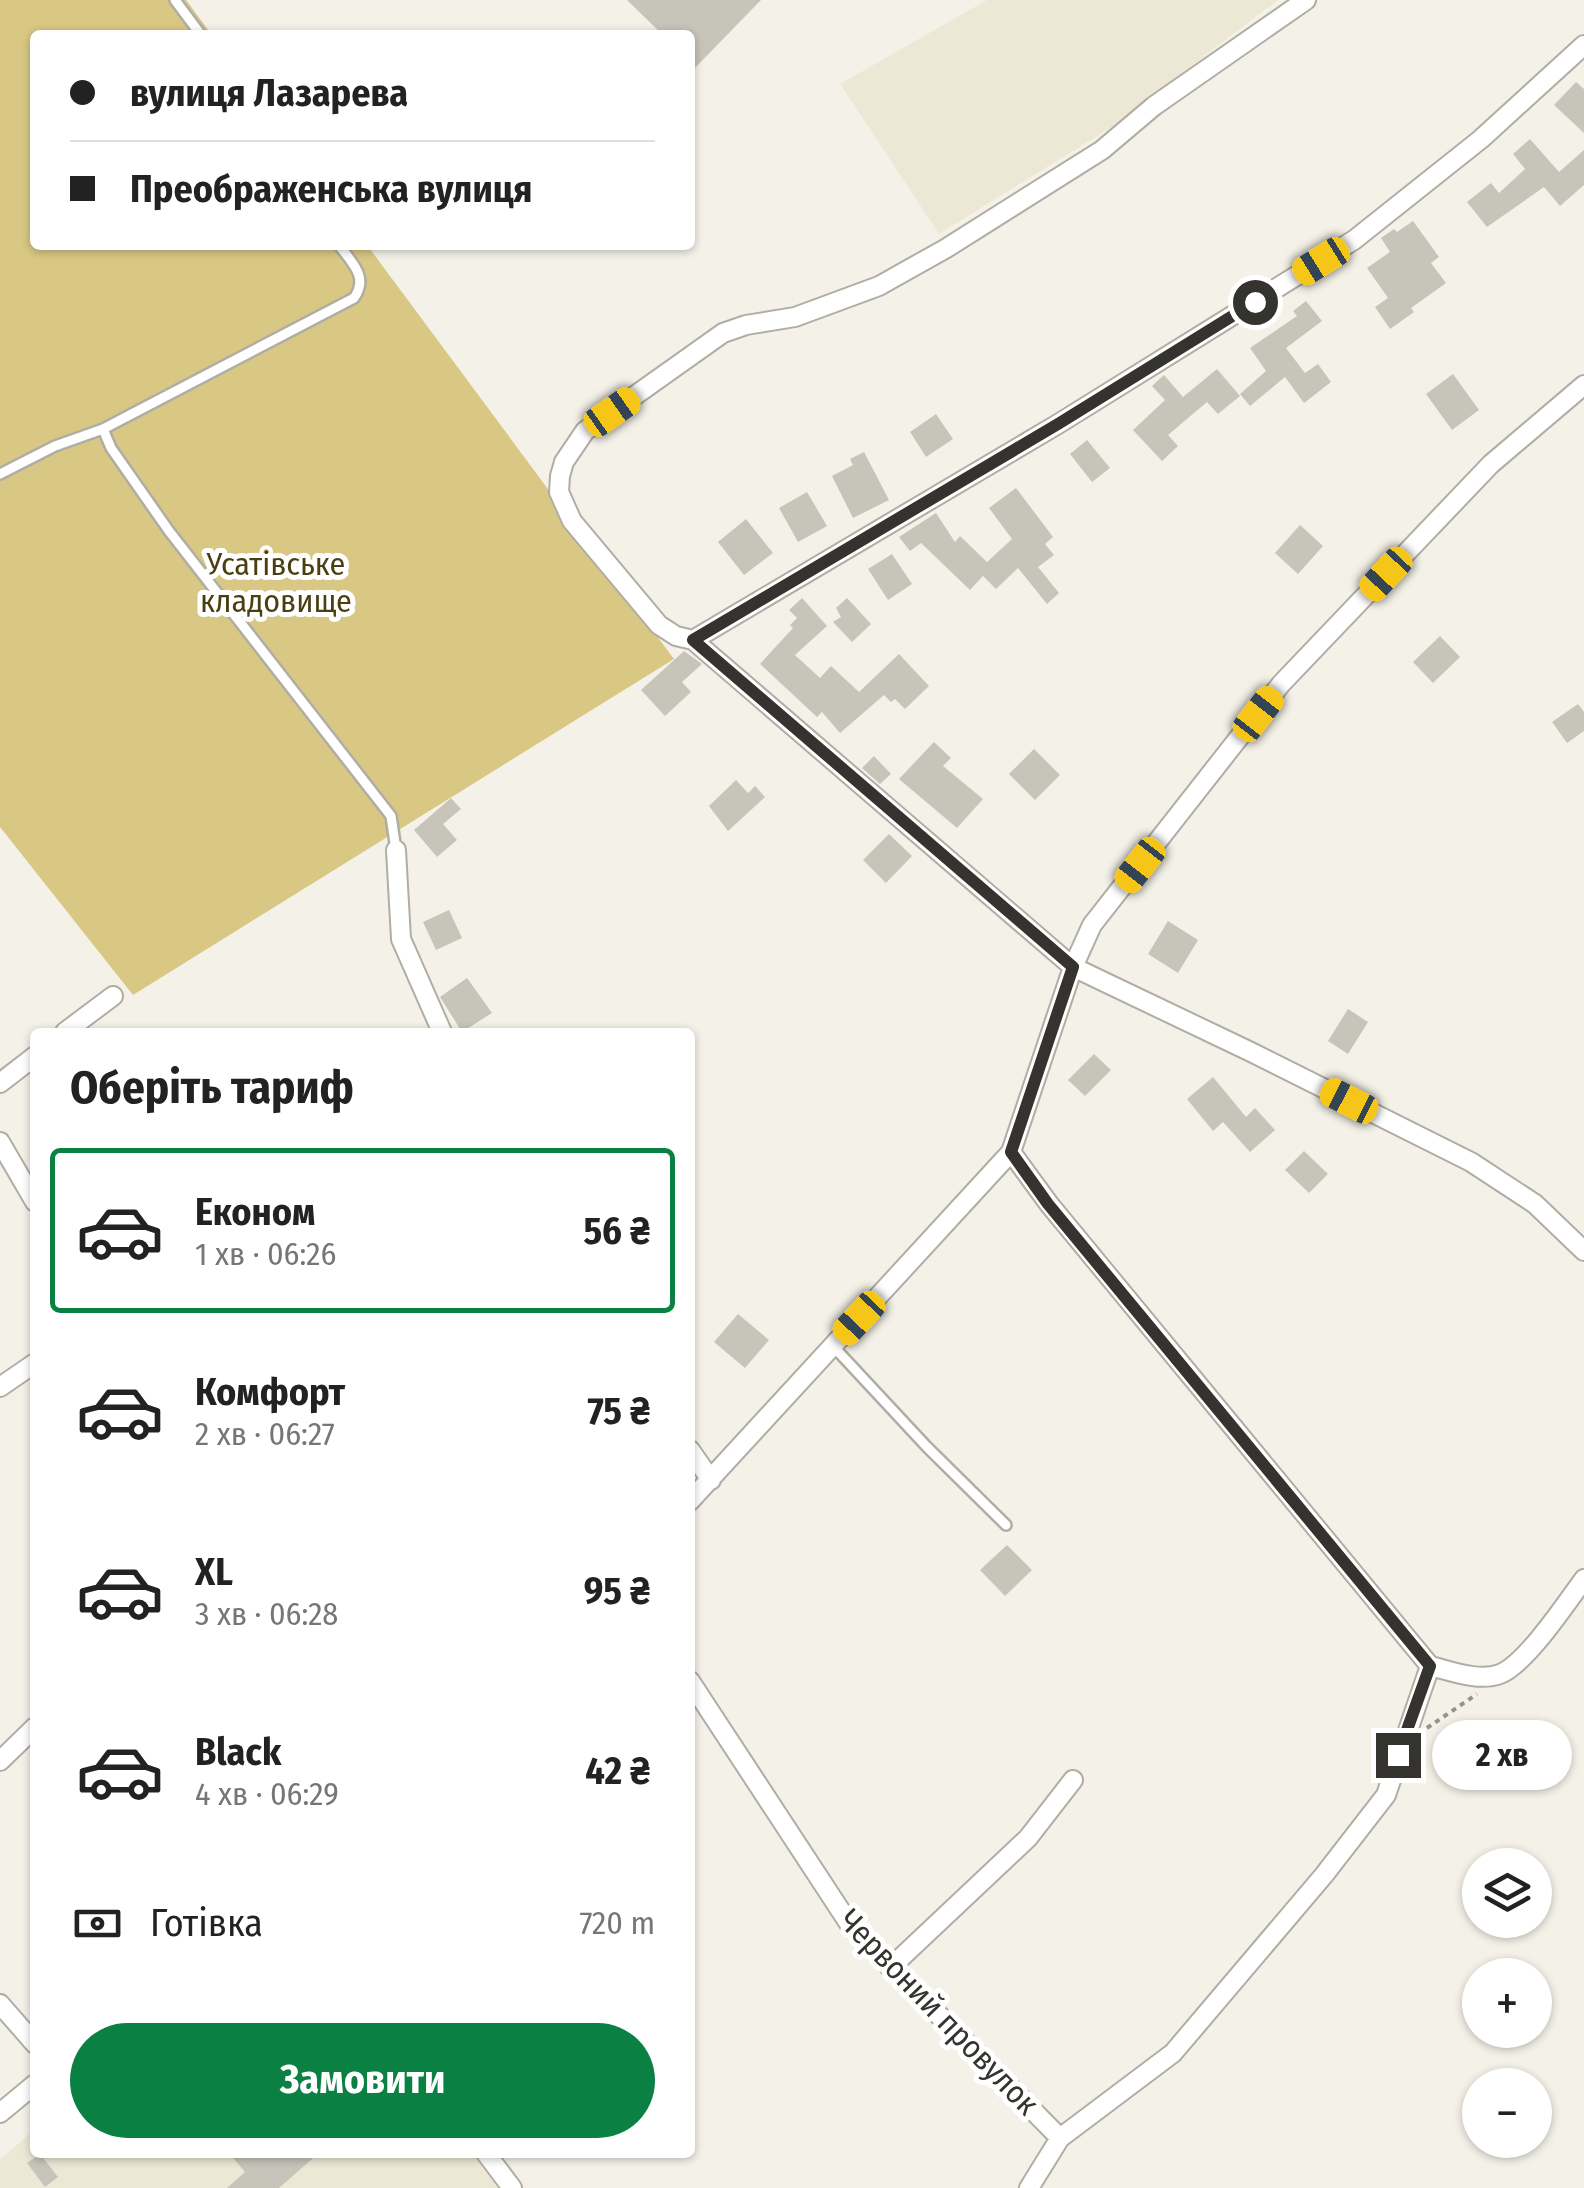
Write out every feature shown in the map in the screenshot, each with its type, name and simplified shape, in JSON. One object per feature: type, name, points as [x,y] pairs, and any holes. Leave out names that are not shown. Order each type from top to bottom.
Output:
[{"type":"street","points":[[1306,0],[1154,106],[1102,150],[945,249],[879,286],[795,317],[746,324],[723,333],[585,431],[564,462],[559,492],[572,521],[659,625],[676,636],[693,640],[1073,967],[1471,1162],[1535,1204],[1584,1250]]},
{"type":"street","points":[[693,640],[1058,424],[1354,240],[1481,139],[1584,44]]},
{"type":"street","points":[[695,1496],[1011,1152],[1073,967],[1092,926],[1281,684],[1491,464],[1584,385]]},
{"type":"street","points":[[396,850],[401,939],[440,1028]]},
{"type":"street","points":[[70,1028],[112,996]]},
{"type":"street","points":[[0,1083],[30,1060]]},
{"type":"street","points":[[0,1142],[30,1193]]},
{"type":"street","points":[[1011,1152],[1048,1204],[1430,1666],[1479,1677],[1500,1674],[1513,1666],[1554,1622],[1584,1579]]},
{"type":"street","points":[[0,1386],[30,1366]]},
{"type":"street","points":[[695,1457],[711,1480]]},
{"type":"street","points":[[1029,2188],[1060,2138],[1173,2053],[1386,1795],[1430,1666]]},
{"type":"street","name":"Червоний провулок","points":[[695,1690],[850,1925],[1060,2138]]},
{"type":"street","points":[[0,1761],[30,1732]]},
{"type":"street","points":[[890,1968],[1028,1838],[1073,1780]]},
{"type":"street","points":[[0,2004],[30,2038]]},
{"type":"street","points":[[0,2112],[30,2088]]},
{"type":"street","points":[[490,2158],[512,2188]]},
{"type":"lane","points":[[175,0],[197,30]]},
{"type":"lane","points":[[0,474],[54,446],[104,429],[354,298],[362,287],[362,278],[342,250]]},
{"type":"lane","points":[[104,429],[110,448],[169,531],[391,816],[396,850]]},
{"type":"lane","points":[[834,1346],[927,1448],[1006,1525]]},
{"type":"path","points":[[1420,1733],[1500,1674]]},
{"type":"shaded area","points":[[987,0],[1278,0],[1110,128],[939,234],[840,84]]},
{"type":"shaded area","points":[[30,2133],[30,2158],[475,2158],[498,2188],[0,2188],[0,2159]]},
{"type":"green space","name":"Усатівське кладовище","points":[[0,0],[186,0],[208,30],[30,30],[30,250],[371,250],[674,659],[133,995],[0,827]]},
{"type":"building","points":[[627,0],[761,0],[695,68],[695,30],[658,30]]},
{"type":"building","points":[[1576,82],[1584,89],[1584,133],[1554,105]]},
{"type":"building","points":[[1530,139],[1559,172],[1584,150],[1584,185],[1560,206],[1544,187],[1487,227],[1467,202],[1491,183],[1499,193],[1525,169],[1513,154]]},
{"type":"building","points":[[1413,221],[1439,257],[1431,263],[1446,283],[1390,329],[1375,307],[1388,298],[1367,268],[1390,252],[1381,238]]},
{"type":"building","points":[[1306,301],[1322,321],[1286,348],[1305,373],[1318,364],[1331,382],[1304,403],[1285,377],[1250,406],[1240,394],[1266,371],[1250,348],[1297,316],[1293,311]]},
{"type":"building","points":[[1217,369],[1240,396],[1218,414],[1207,402],[1168,435],[1178,446],[1162,461],[1133,430],[1165,400],[1152,386],[1164,375],[1183,397]]},
{"type":"building","points":[[1453,374],[1479,410],[1452,430],[1426,394]]},
{"type":"building","points":[[936,414],[953,439],[926,457],[910,432]]},
{"type":"building","points":[[1087,440],[1110,468],[1092,482],[1070,454]]},
{"type":"building","points":[[864,452],[889,500],[853,518],[832,476],[853,465],[850,459]]},
{"type":"building","points":[[1016,488],[1053,537],[1045,544],[1054,555],[1038,567],[1059,593],[1047,604],[1018,568],[996,589],[983,576],[970,590],[921,543],[910,551],[899,537],[936,513],[955,542],[960,536],[987,562],[1012,539],[989,508]]},
{"type":"building","points":[[807,492],[827,526],[798,542],[779,508]]},
{"type":"building","points":[[746,519],[773,553],[744,575],[718,542]]},
{"type":"building","points":[[1300,525],[1323,546],[1298,574],[1275,553]]},
{"type":"building","points":[[892,554],[912,584],[888,600],[868,569]]},
{"type":"building","points":[[802,598],[827,626],[795,655],[820,678],[831,666],[859,692],[899,654],[929,686],[905,709],[884,695],[840,733],[822,712],[817,717],[760,664],[793,628],[790,625],[797,618],[789,610]]},
{"type":"building","points":[[847,598],[871,624],[852,642],[833,622],[841,617],[836,608]]},
{"type":"building","points":[[1440,636],[1460,657],[1433,683],[1413,662]]},
{"type":"building","points":[[684,651],[702,664],[682,682],[691,692],[665,716],[641,690]]},
{"type":"building","points":[[1578,704],[1584,712],[1584,731],[1567,743],[1552,722]]},
{"type":"building","points":[[934,742],[951,758],[943,766],[983,799],[957,828],[899,779]]},
{"type":"building","points":[[1034,749],[1060,775],[1035,800],[1009,774]]},
{"type":"building","points":[[874,756],[891,774],[880,784],[862,768]]},
{"type":"building","points":[[736,780],[748,793],[755,786],[765,797],[728,831],[709,806]]},
{"type":"building","points":[[451,798],[461,809],[443,824],[457,840],[437,857],[414,830]]},
{"type":"building","points":[[889,834],[912,856],[886,883],[863,860]]},
{"type":"building","points":[[449,910],[462,938],[436,950],[423,922]]},
{"type":"building","points":[[1168,921],[1198,940],[1178,973],[1148,954]]},
{"type":"building","points":[[467,978],[492,1013],[468,1028],[459,1028],[440,997]]},
{"type":"building","points":[[1348,1009],[1368,1022],[1348,1054],[1328,1041]]},
{"type":"building","points":[[1094,1054],[1111,1070],[1085,1096],[1068,1080]]},
{"type":"building","points":[[1213,1077],[1246,1117],[1255,1108],[1275,1130],[1250,1152],[1223,1122],[1213,1131],[1187,1099]]},
{"type":"building","points":[[1304,1151],[1328,1174],[1309,1193],[1285,1170]]},
{"type":"building","points":[[738,1314],[769,1340],[745,1368],[714,1342]]},
{"type":"building","points":[[1007,1545],[1032,1570],[1005,1596],[980,1570]]},
{"type":"building","points":[[43,2158],[58,2177],[45,2187],[27,2163]]},
{"type":"building","points":[[233,2158],[313,2158],[279,2188],[227,2188],[245,2172]]},
{"type":"route","points":[[1255,302],[1058,424],[693,640],[1073,967],[1011,1152],[1048,1204],[1430,1666],[1398,1755]]}]
